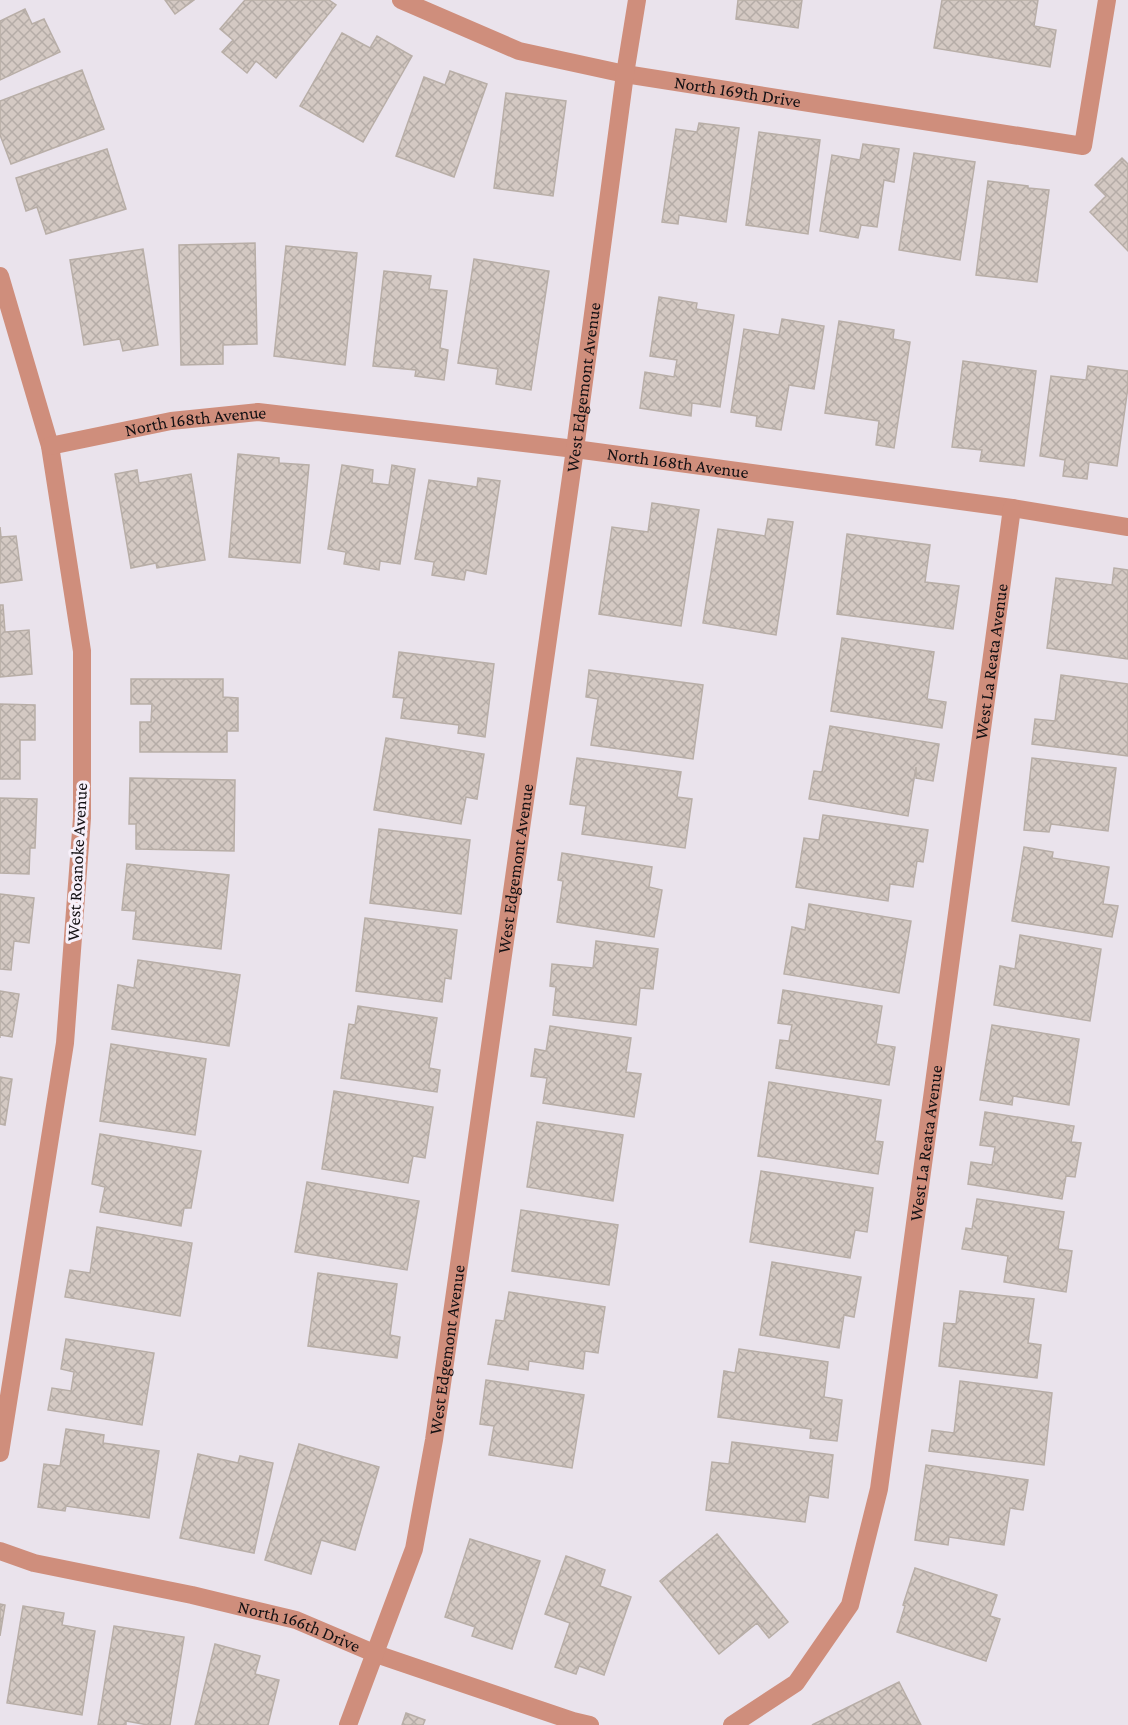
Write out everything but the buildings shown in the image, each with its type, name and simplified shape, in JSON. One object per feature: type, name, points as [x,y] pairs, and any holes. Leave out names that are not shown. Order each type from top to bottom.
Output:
[{"type":"street","name":"North 169th Drive","points":[[402,0],[519,51],[625,74],[1083,146],[1107,0]]},
{"type":"street","name":"West Edgemont Avenue","points":[[348,1725],[414,1549],[434,1440],[637,0]]},
{"type":"street","name":"West Roanoke Avenue","points":[[0,276],[50,446],[82,651],[82,818],[65,1043],[0,1453]]},
{"type":"street","name":"North 168th Avenue","points":[[50,446],[171,421],[258,412],[575,449],[1012,508],[1128,526]]},
{"type":"street","name":"West La Reata Avenue","points":[[732,1725],[796,1683],[850,1605],[879,1489],[1012,508]]},
{"type":"street","name":"North 166th Drive","points":[[0,1551],[34,1563],[192,1595],[296,1620],[376,1654],[590,1725]]}]
